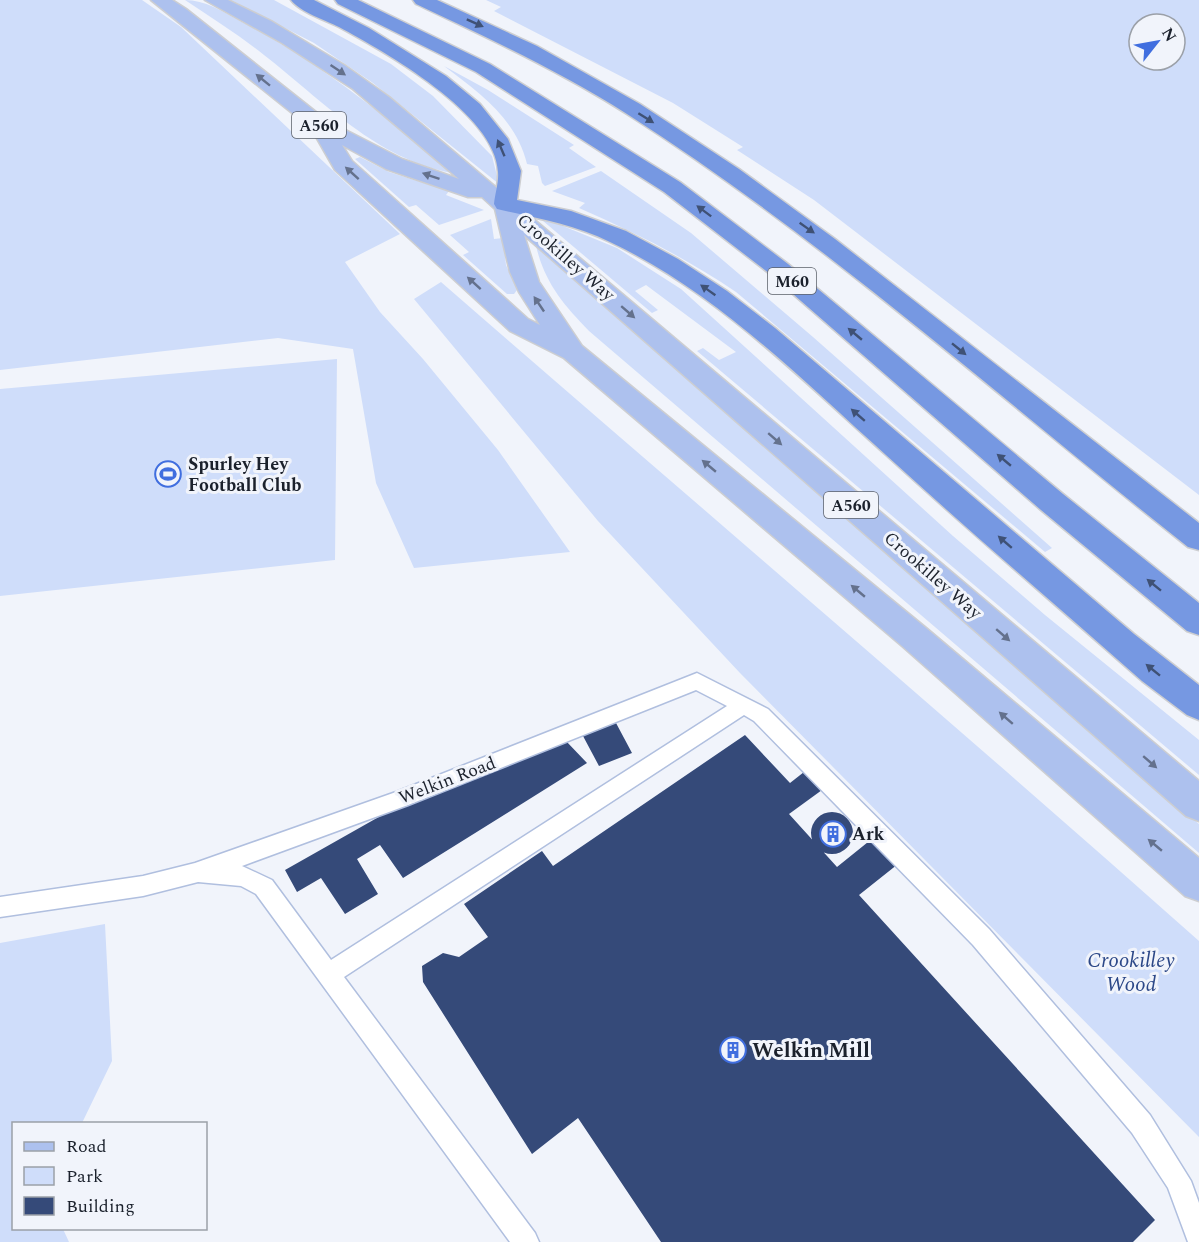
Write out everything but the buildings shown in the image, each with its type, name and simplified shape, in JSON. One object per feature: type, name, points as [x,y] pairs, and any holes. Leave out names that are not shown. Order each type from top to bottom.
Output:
[{"type":"highway","points":[[300,0],[411,61],[442,82],[481,115],[497,138],[511,175],[511,190],[505,204],[540,208],[612,234],[654,255],[734,309],[1154,671],[1199,705]]},
{"type":"highway","name":"M60","points":[[344,0],[483,68],[672,187],[778,269],[1052,502],[1199,622]]},
{"type":"highway","name":"M60","points":[[422,0],[507,38],[573,73],[706,157],[816,234],[1125,483],[1199,539]]},
{"type":"main road","name":"Crookilley Way","points":[[160,0],[180,13],[319,124],[394,164],[505,204],[513,225],[521,270],[527,284],[573,352]]},
{"type":"main road","name":"Crookilley Way","points":[[214,0],[295,42],[404,119],[445,157],[505,204],[539,236],[1199,804]]},
{"type":"main road","name":"Crookilley Way","points":[[319,124],[343,165],[519,325],[573,352],[914,637],[1199,883]]},
{"type":"lane","name":"Welkin Road","points":[[0,907],[143,885],[195,873],[401,799],[697,681],[742,706]]},
{"type":"lane","points":[[526,1242],[328,975],[742,706],[761,715],[981,938],[1050,1016],[1141,1124],[1178,1181],[1199,1238]]},
{"type":"lane","name":"Welkin Road","points":[[195,873],[243,876],[264,887],[328,975]]},
{"type":"green space","points":[[0,0],[142,0],[181,27],[400,234],[345,262],[380,312],[423,359],[498,450],[570,552],[414,568],[376,483],[353,349],[278,338],[0,370]]},
{"type":"green space","points":[[185,0],[200,2],[220,10],[297,54],[377,110],[453,173],[425,166],[375,142],[329,109],[255,48]]},
{"type":"green space","points":[[231,0],[274,0],[391,64],[433,96],[492,156],[499,184],[373,83],[314,43]]},
{"type":"green space","points":[[486,0],[1199,0],[1199,495],[814,200],[737,150],[743,147],[673,103],[494,11],[501,7]]},
{"type":"green space","points":[[444,66],[488,90],[574,145],[569,148],[596,167],[545,186],[542,183],[538,166],[527,164],[514,134],[495,108]]},
{"type":"green space","points":[[360,157],[389,172],[449,191],[446,195],[484,210],[439,225],[416,205],[409,207],[355,159]]},
{"type":"green space","points":[[601,171],[691,233],[813,337],[1052,548],[1045,552],[736,292],[659,246],[579,208],[585,203],[552,191]]},
{"type":"green space","points":[[536,215],[617,248],[681,289],[953,536],[1045,615],[1199,740],[1199,775],[697,351],[703,348],[719,360],[736,352],[646,285],[635,291],[658,310],[652,313]]},
{"type":"green space","points":[[491,219],[494,239],[503,238],[506,265],[517,290],[514,294],[507,294],[463,255],[469,252],[450,235]]},
{"type":"green space","points":[[536,246],[1199,824],[1199,853],[589,331],[556,292],[544,271]]},
{"type":"green space","name":"Crookilley Wood","points":[[441,282],[1199,941],[1199,1137],[740,673],[598,521],[414,299]]},
{"type":"green space","name":"Spurley Hey Football Club","points":[[337,359],[335,560],[0,596],[0,389]]},
{"type":"green space","points":[[105,924],[112,1061],[82,1122],[12,1122],[12,1230],[63,1230],[69,1242],[0,1242],[0,943]]},
{"type":"place","name":"Spurley Hey Football Club","points":[[168,474]]},
{"type":"place","name":"Ark","points":[[833,834]]},
{"type":"place","name":"Welkin Mill","points":[[733,1050]]}]
